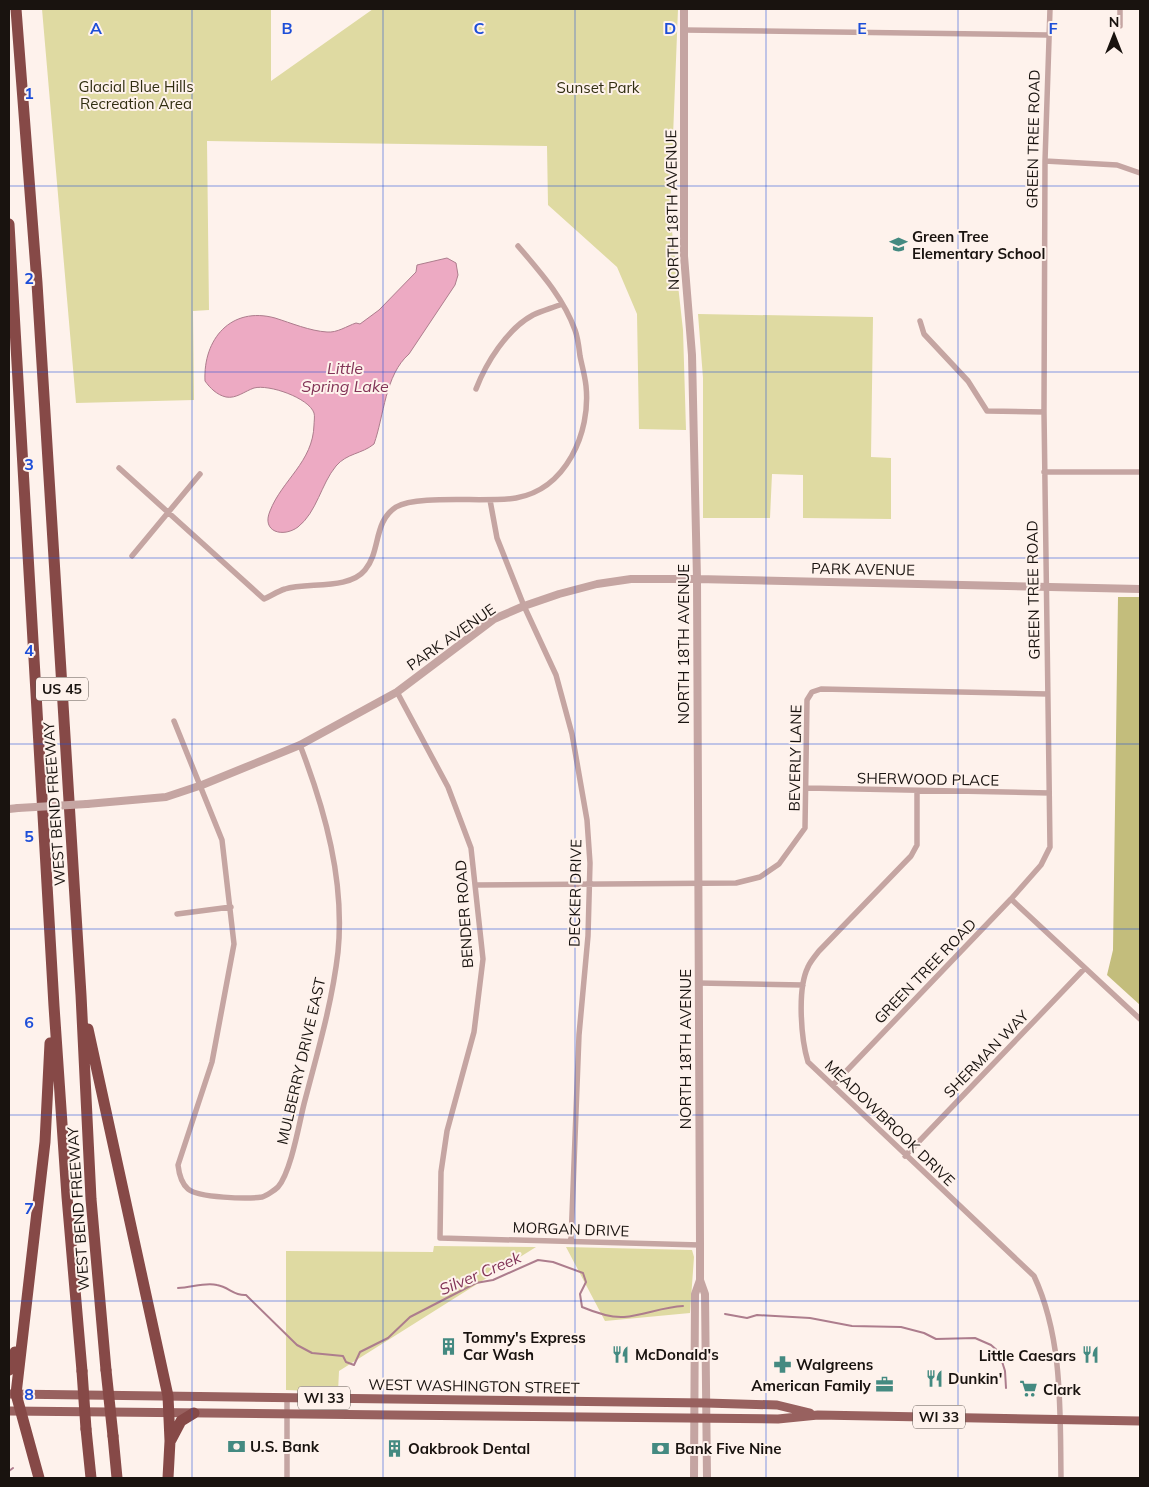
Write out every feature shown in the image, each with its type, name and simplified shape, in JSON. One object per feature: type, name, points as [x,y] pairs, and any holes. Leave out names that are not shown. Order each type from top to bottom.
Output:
[{"type":"highway","name":"WEST BEND FREEWAY","points":[[16,9],[37,283],[81,995],[91,1198],[117,1478]]},
{"type":"highway","name":"WEST BEND FREEWAY","points":[[9,224],[54,1006],[67,1197],[91,1478]]},
{"type":"highway","points":[[81,995],[168,1396],[170,1412],[168,1478]]},
{"type":"highway","points":[[39,1478],[14,1411],[12,1394],[45,1142],[54,1006]]},
{"type":"highway","points":[[9,1370],[20,1341]]},
{"type":"highway","points":[[170,1441],[181,1421],[194,1413]]},
{"type":"main road","name":"WEST WASHINGTON STREET","points":[[12,1394],[706,1403],[777,1405],[818,1415]]},
{"type":"main road","name":"WEST WASHINGTON STREET","points":[[14,1411],[778,1419],[818,1415],[1060,1418],[1140,1421]]},
{"type":"street","name":"NORTH 18TH AVENUE","points":[[684,9],[684,256],[692,355],[697,579],[700,1280],[696,1294],[694,1478]]},
{"type":"street","name":"GREEN TREE ROAD","points":[[833,1086],[1011,899],[1041,865],[1050,847],[1044,412],[1045,161],[1047,35],[1050,9]]},
{"type":"street","points":[[1120,9],[1120,26]]},
{"type":"street","points":[[684,30],[1047,35]]},
{"type":"street","points":[[1045,161],[1117,165],[1140,173]]},
{"type":"street","points":[[118,468],[264,599],[285,589],[345,581],[364,572],[373,555],[380,523],[396,507],[424,501],[518,498],[541,490],[562,471],[576,450],[583,428],[586,388],[575,331],[562,304],[547,280],[518,246]]},
{"type":"street","points":[[476,389],[481,376],[510,334],[531,316],[562,304]]},
{"type":"street","points":[[920,321],[924,334],[963,375],[987,411],[1044,412]]},
{"type":"street","points":[[1044,472],[1140,472]]},
{"type":"street","points":[[132,556],[200,474]]},
{"type":"street","name":"DECKER DRIVE","points":[[490,500],[497,538],[524,606],[556,675],[572,734],[587,820],[590,885],[588,936],[579,1035],[571,1241]]},
{"type":"street","name":"PARK AVENUE","points":[[9,809],[166,796],[202,785],[300,745],[397,692],[494,619],[559,594],[597,584],[631,579],[697,579],[1140,589]]},
{"type":"street","name":"BEVERLY LANE","points":[[476,885],[736,883],[760,877],[779,864],[805,828],[807,700],[812,692],[821,689],[1047,694]]},
{"type":"street","name":"BENDER ROAD","points":[[397,692],[448,787],[471,848],[483,960],[474,1032],[447,1131],[441,1172],[440,1238]]},
{"type":"street","points":[[174,721],[202,785],[222,840],[231,907],[177,914]]},
{"type":"street","name":"MULBERRY DRIVE EAST","points":[[231,907],[234,944],[214,1053],[178,1165],[180,1178],[188,1190],[208,1196],[264,1197],[278,1187],[289,1163],[327,1015],[338,951],[338,897],[332,851],[320,799],[300,745]]},
{"type":"street","name":"SHERWOOD PLACE","points":[[807,788],[1048,793]]},
{"type":"street","name":"MEADOWBROOK DRIVE","points":[[917,791],[917,845],[912,856],[819,951],[807,968],[803,985],[803,1044],[808,1062],[905,1156],[1034,1276],[1045,1300],[1053,1330],[1060,1418],[1061,1478]]},
{"type":"street","points":[[1011,899],[1140,1019]]},
{"type":"street","name":"SHERMAN WAY","points":[[905,1156],[1085,968]]},
{"type":"street","points":[[698,983],[803,985]]},
{"type":"street","name":"MORGAN DRIVE","points":[[440,1238],[700,1245]]},
{"type":"street","name":"NORTH 18TH AVENUE","points":[[700,1280],[705,1294],[707,1478]]},
{"type":"street","points":[[287,1397],[287,1478]]},
{"type":"green space","points":[[42,9],[271,9],[271,81],[373,9],[678,9],[670,213],[683,330],[686,430],[639,429],[637,314],[617,267],[548,205],[547,146],[207,141],[209,310],[193,311],[194,400],[76,403]]},
{"type":"green space","points":[[698,314],[873,317],[871,457],[891,458],[891,519],[803,518],[803,475],[772,474],[770,518],[703,518],[703,378]]},
{"type":"green space","points":[[434,1246],[536,1247],[339,1371],[338,1392],[286,1390],[286,1251],[433,1252]]},
{"type":"green space","points":[[566,1247],[692,1250],[694,1257],[690,1313],[605,1321]]},
{"type":"shaded area","points":[[1118,597],[1140,597],[1140,1005],[1107,975],[1113,950]]},
{"type":"water","name":"Little Spring Lake","points":[[447,258],[456,263],[458,275],[455,285],[395,373],[386,396],[374,444],[345,458],[336,466],[326,481],[310,514],[298,527],[286,532],[275,531],[268,524],[270,511],[275,500],[308,450],[312,438],[314,413],[305,402],[278,390],[261,387],[254,388],[237,396],[230,397],[223,396],[211,389],[205,381],[206,366],[209,352],[215,339],[223,329],[245,317],[275,318],[327,332],[356,323],[360,324],[379,310],[416,272],[417,265]]},
{"type":"waterway","name":"Silver Creek","points":[[178,1288],[212,1284],[238,1294],[246,1295],[297,1345],[312,1353],[343,1356],[346,1362],[354,1365],[360,1352],[388,1338],[410,1317],[476,1283],[493,1280],[538,1260],[553,1262],[583,1273],[586,1282],[580,1294],[582,1307],[597,1313],[624,1317],[683,1306]]},
{"type":"waterway","name":"Silver Creek","points":[[725,1314],[747,1318],[757,1315],[810,1318],[852,1326],[901,1327],[924,1333],[936,1339],[975,1338],[991,1345],[999,1352],[1005,1371],[1006,1388]]},
{"type":"waterway","name":"Silver Creek","points":[[9,1471],[13,1468]]},
{"type":"place","name":"Green Tree Elementary School","points":[[898,245]]},
{"type":"place","name":"Tommy's Express Car Wash","points":[[449,1346]]},
{"type":"place","name":"McDonald's","points":[[621,1354]]},
{"type":"place","name":"Little Caesars","points":[[1090,1355]]},
{"type":"place","name":"Walgreens","points":[[782,1364]]},
{"type":"place","name":"Dunkin'","points":[[934,1378]]},
{"type":"place","name":"American Family","points":[[885,1385]]},
{"type":"place","name":"Clark","points":[[1029,1389]]},
{"type":"place","name":"U.S. Bank","points":[[236,1446]]},
{"type":"place","name":"Oakbrook Dental","points":[[394,1448]]},
{"type":"place","name":"Bank Five Nine","points":[[661,1448]]},
{"type":"park label","name":"Sunset Park","points":[[598,87]]},
{"type":"park label","name":"Glacial Blue Hills Recreation Area","points":[[136,94]]}]
